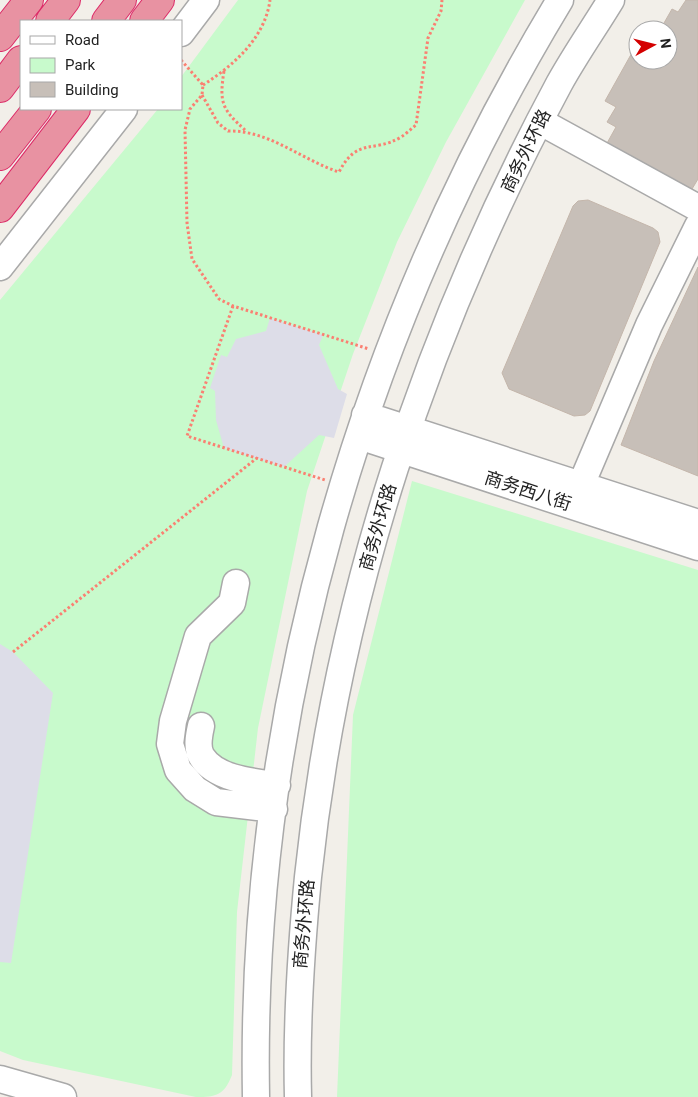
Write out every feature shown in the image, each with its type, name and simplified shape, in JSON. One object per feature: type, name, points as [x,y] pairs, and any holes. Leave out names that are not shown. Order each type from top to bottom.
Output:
[{"type":"highway","points":[[0,37],[29,0]]},
{"type":"highway","points":[[51,20],[66,0]]},
{"type":"highway","points":[[107,20],[122,0]]},
{"type":"highway","points":[[145,20],[160,0]]},
{"type":"highway","points":[[0,88],[20,61]]},
{"type":"highway","points":[[0,156],[36,110]]},
{"type":"highway","points":[[0,208],[75,110]]},
{"type":"street","points":[[182,32],[206,0]]},
{"type":"street","points":[[256,1097],[256,990],[275,797],[285,726],[304,628],[342,485],[386,355],[413,289],[495,114],[522,61],[560,0]]},
{"type":"street","name":"商务外环路","points":[[298,1097],[298,992],[312,836],[323,761],[348,638],[367,559],[424,381],[481,242],[560,82],[611,0]]},
{"type":"street","points":[[0,267],[123,110]]},
{"type":"street","points":[[541,122],[698,208]]},
{"type":"street","points":[[581,485],[646,334],[698,226]]},
{"type":"street","name":"商务西八街","points":[[362,426],[404,439],[581,485],[698,523]]},
{"type":"street","name":"商务西八街","points":[[404,439],[698,547]]},
{"type":"street","points":[[236,583],[232,603],[198,636],[173,721],[170,744],[178,770],[195,789],[216,802],[275,797]]},
{"type":"street","points":[[200,726],[198,744],[201,756],[216,769],[275,797]]},
{"type":"street","points":[[0,1079],[63,1097]]},
{"type":"path","points":[[203,84],[224,70],[263,29],[270,0]]},
{"type":"path","points":[[182,61],[203,84],[202,95],[218,123],[228,131],[246,131],[265,137],[320,166],[339,172],[346,159],[354,151],[400,138],[416,125],[428,38],[441,11],[442,0]]},
{"type":"path","points":[[224,70],[221,91],[227,114],[246,131]]},
{"type":"path","points":[[202,95],[190,109],[185,130],[187,223],[192,259],[219,299],[233,306],[386,355]]},
{"type":"path","points":[[233,306],[187,436],[342,485]]},
{"type":"path","points":[[12,652],[258,458]]},
{"type":"green space","points":[[238,0],[525,0],[446,142],[397,242],[353,354],[307,491],[258,728],[237,912],[232,1075],[226,1087],[219,1094],[196,1097],[23,1060],[0,1051],[0,300],[157,110],[182,110],[182,76]]},
{"type":"green space","points":[[412,481],[698,570],[698,1097],[337,1097],[353,715]]},
{"type":"shaded area","points":[[270,318],[323,335],[319,345],[338,389],[347,394],[334,438],[319,435],[284,467],[224,448],[216,420],[215,391],[210,388],[221,355],[227,357],[236,339],[266,331]]},
{"type":"shaded area","points":[[0,644],[13,652],[53,693],[11,963],[0,962]]},
{"type":"building","points":[[686,0],[698,0],[698,179],[689,194],[606,145],[616,127],[607,122],[616,107],[605,101],[628,60],[628,70],[678,70],[678,20],[666,20],[672,9],[678,12]]},
{"type":"building","points":[[588,200],[653,228],[658,232],[660,242],[590,411],[585,415],[574,416],[509,389],[502,373],[573,206],[578,201]]},
{"type":"building","points":[[698,267],[698,476],[621,445],[654,361]]}]
